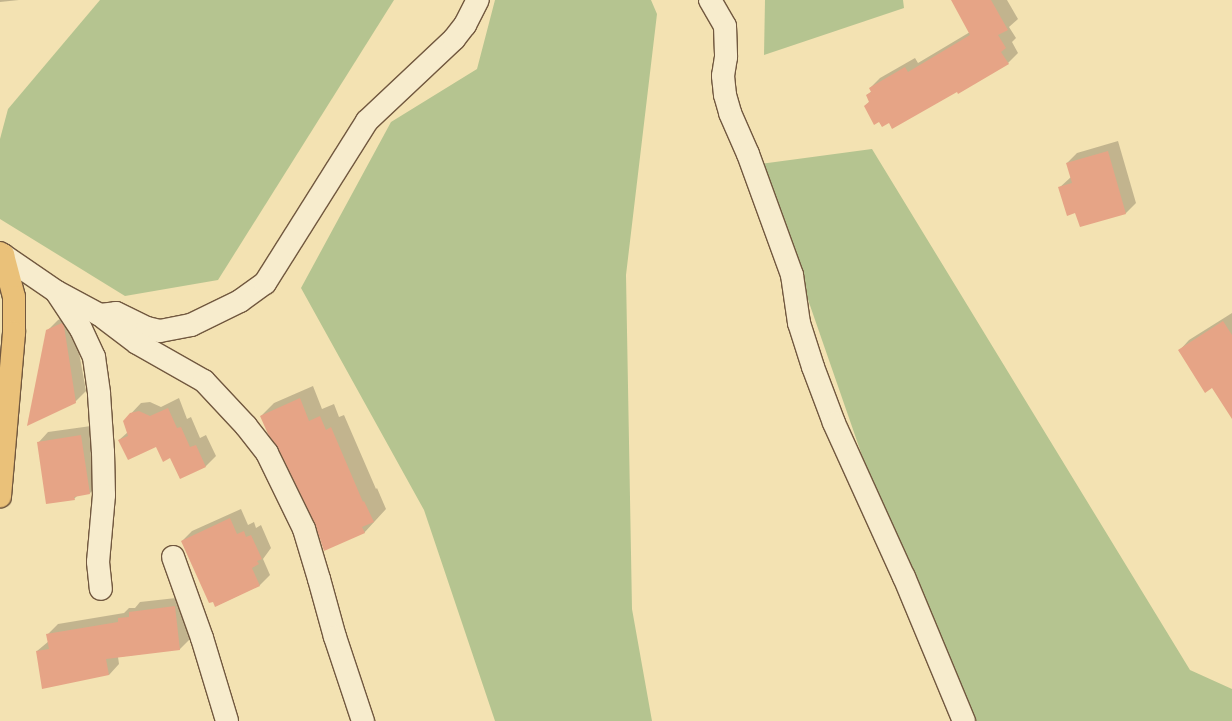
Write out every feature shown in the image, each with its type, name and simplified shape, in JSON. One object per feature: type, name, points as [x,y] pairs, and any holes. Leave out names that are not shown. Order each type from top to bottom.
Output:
[{"type":"main road","points":[[0,496],[0,477],[14,333],[14,297],[1,254]]},
{"type":"street","points":[[100,315],[116,313],[147,328],[160,331],[177,329],[190,325],[240,300],[265,283],[367,121],[454,39],[465,25],[478,0]]},
{"type":"street","points":[[710,0],[725,26],[726,58],[723,76],[725,95],[730,113],[748,154],[792,275],[800,323],[813,367],[834,423],[904,577],[964,721]]},
{"type":"street","points":[[1,254],[56,292],[100,315],[137,343],[204,381],[246,426],[267,453],[304,529],[334,638],[363,721]]},
{"type":"street","points":[[56,292],[81,330],[94,357],[99,394],[103,452],[104,495],[98,562],[101,589]]},
{"type":"street","points":[[173,556],[202,638],[227,721]]},
{"type":"green space","points":[[100,0],[394,0],[218,280],[125,296],[0,219],[0,139],[8,109]]},
{"type":"green space","points":[[495,0],[651,0],[657,14],[626,275],[632,609],[652,721],[495,721],[424,510],[301,288],[391,122],[477,69]]},
{"type":"green space","points":[[765,0],[903,0],[904,8],[764,55]]},
{"type":"green space","points":[[872,149],[1190,670],[1232,689],[1232,721],[954,721],[761,164]]},
{"type":"building","points":[[951,0],[991,0],[1008,30],[998,35],[1006,48],[1001,52],[1009,64],[958,94],[957,92],[892,129],[889,123],[882,127],[879,122],[874,125],[864,106],[869,102],[866,95],[871,92],[869,88],[905,67],[908,72],[970,35]]},
{"type":"building","points":[[1108,151],[1126,214],[1080,227],[1075,213],[1067,216],[1058,187],[1072,183],[1066,163]]},
{"type":"building","points":[[1223,321],[1232,335],[1232,419],[1212,388],[1205,393],[1178,350]]},
{"type":"building","points":[[62,323],[64,326],[76,403],[27,426],[46,330]]},
{"type":"building","points":[[300,398],[309,421],[320,416],[326,430],[331,427],[363,502],[364,501],[374,522],[362,527],[365,533],[324,551],[315,524],[278,448],[268,434],[260,416]]},
{"type":"building","points":[[168,408],[177,428],[181,427],[190,447],[196,445],[206,467],[180,479],[170,458],[163,462],[156,447],[128,460],[118,440],[128,436],[123,421],[130,413],[139,411],[150,416]]},
{"type":"building","points":[[81,435],[90,494],[74,497],[75,500],[46,504],[37,442]]},
{"type":"building","points":[[230,518],[237,534],[244,531],[246,537],[251,535],[262,559],[257,561],[259,564],[252,568],[260,586],[215,607],[213,602],[209,603],[181,541]]},
{"type":"building","points":[[175,606],[180,650],[106,659],[109,675],[42,689],[36,651],[49,649],[46,634],[118,622],[118,618],[129,617],[129,612]]}]
